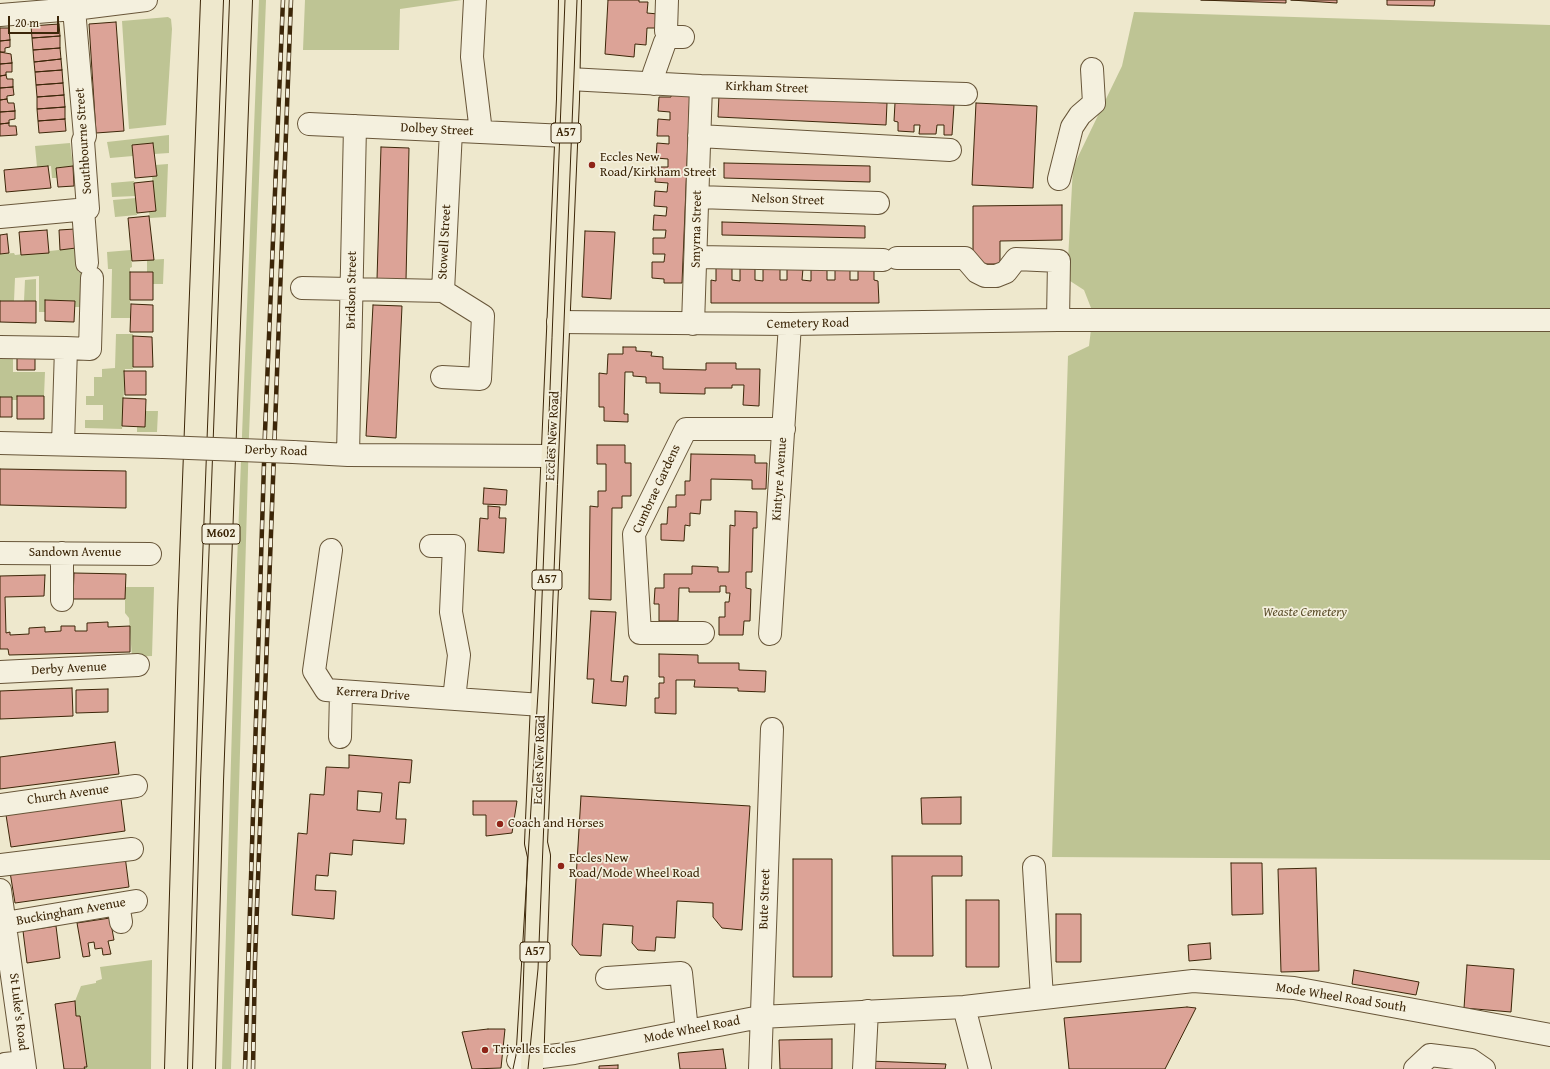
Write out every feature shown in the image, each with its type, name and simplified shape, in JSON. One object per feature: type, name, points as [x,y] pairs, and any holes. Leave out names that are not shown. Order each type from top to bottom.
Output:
[{"type":"main road","name":"M602","points":[[176,1069],[189,621],[212,0]]},
{"type":"main road","name":"M602","points":[[204,1069],[212,781],[241,0]]},
{"type":"main road","name":"Eccles New Road","points":[[525,1064],[539,856],[536,843],[569,79],[571,0]]},
{"type":"street","points":[[13,10],[74,9],[146,0]]},
{"type":"street","points":[[475,0],[472,56],[481,132]]},
{"type":"street","points":[[654,84],[654,73],[665,42],[676,37],[666,31],[666,0]]},
{"type":"street","name":"Southbourne Street","points":[[0,217],[88,209],[83,141],[85,136],[74,9]]},
{"type":"street","points":[[1059,179],[1072,127],[1080,115],[1094,104],[1092,69]]},
{"type":"street","name":"Kirkham Street","points":[[569,79],[701,86],[966,94]]},
{"type":"street","name":"Smyrna Street","points":[[693,324],[697,257],[701,86]]},
{"type":"street","name":"Dolbey Street","points":[[308,124],[566,136]]},
{"type":"street","name":"Bridson Street","points":[[348,455],[355,126]]},
{"type":"street","name":"Stowell Street","points":[[442,377],[480,379],[483,316],[443,291],[451,131]]},
{"type":"street","points":[[700,136],[950,150]]},
{"type":"street","name":"Nelson Street","points":[[698,197],[878,203]]},
{"type":"street","points":[[0,347],[90,349],[90,271],[83,209]]},
{"type":"street","points":[[697,257],[890,259],[965,258],[978,272],[985,276],[996,276],[1006,272],[1016,259],[1059,261],[1058,320]]},
{"type":"street","points":[[302,288],[443,291]]},
{"type":"street","name":"Cemetery Road","points":[[558,322],[790,324],[1058,320],[1550,320]]},
{"type":"street","name":"Kintyre Avenue","points":[[770,634],[790,324]]},
{"type":"street","points":[[63,444],[66,348]]},
{"type":"street","name":"Cumbrae Gardens","points":[[703,633],[640,632],[634,534],[686,429],[784,429]]},
{"type":"street","name":"Derby Road","points":[[0,443],[163,447],[348,455],[552,456]]},
{"type":"street","points":[[431,546],[454,546],[451,612],[459,655],[454,699]]},
{"type":"street","name":"Kerrera Drive","points":[[332,550],[314,671],[326,690],[542,705]]},
{"type":"street","name":"Sandown Avenue","points":[[0,553],[150,554]]},
{"type":"street","points":[[62,554],[62,600]]},
{"type":"street","name":"Derby Avenue","points":[[0,672],[138,665]]},
{"type":"street","points":[[340,737],[341,691]]},
{"type":"street","name":"Bute Street","points":[[760,1069],[760,1017],[772,729]]},
{"type":"street","name":"Church Avenue","points":[[0,805],[136,786]]},
{"type":"street","points":[[0,865],[132,848]]},
{"type":"street","points":[[1034,867],[1042,998]]},
{"type":"street","name":"St Luke's Road","points":[[0,890],[6,923],[5,959],[18,1065]]},
{"type":"street","name":"Buckingham Avenue","points":[[6,923],[125,909]]},
{"type":"street","points":[[607,978],[681,973],[687,1031]]},
{"type":"street","name":"Mode Wheel Road South","points":[[867,1011],[913,1011],[964,1007],[1193,981],[1294,988],[1550,1035]]},
{"type":"street","points":[[964,1007],[980,1069]]},
{"type":"street","points":[[864,1069],[867,1011]]},
{"type":"street","name":"Mode Wheel Road","points":[[525,1064],[760,1017],[867,1011]]},
{"type":"street","points":[[1416,1069],[1430,1055],[1471,1060],[1484,1069]]},
{"type":"green space","points":[[259,0],[266,0],[249,435],[231,1069],[222,1069],[236,589]]},
{"type":"green space","points":[[305,0],[462,0],[400,9],[399,50],[303,50]]},
{"type":"green space","name":"Weaste Cemetery","points":[[1134,12],[1550,25],[1550,860],[1052,857],[1068,356],[1089,346],[1093,313],[1084,290],[1067,279],[1073,167],[1122,66]]},
{"type":"green space","points":[[168,17],[171,19],[172,29],[166,125],[129,129],[122,21]]},
{"type":"green space","points":[[169,135],[169,153],[154,154],[153,143],[132,145],[133,156],[110,158],[107,142]]},
{"type":"green space","points":[[70,143],[73,166],[57,168],[57,178],[52,178],[51,166],[37,167],[35,146]]},
{"type":"green space","points":[[168,164],[166,217],[150,218],[149,212],[156,211],[152,177],[156,176],[155,165]]},
{"type":"green space","points":[[134,181],[136,196],[112,197],[111,183]]},
{"type":"green space","points":[[136,198],[137,215],[115,217],[113,200]]},
{"type":"green space","points":[[76,248],[78,272],[82,272],[82,307],[75,307],[75,301],[45,300],[45,312],[39,312],[39,276],[15,278],[14,301],[0,301],[0,254],[14,253],[15,255]]},
{"type":"green space","points":[[131,250],[132,267],[130,268],[130,318],[111,318],[112,269],[108,269],[107,252]]},
{"type":"green space","points":[[164,259],[163,284],[153,284],[153,273],[147,272],[147,260]]},
{"type":"green space","points":[[36,279],[36,301],[24,301],[25,280]]},
{"type":"green space","points":[[116,334],[133,334],[133,369],[125,369],[122,429],[85,428],[85,420],[103,420],[103,405],[86,405],[86,396],[94,396],[94,377],[102,377],[102,369],[115,368]]},
{"type":"green space","points":[[0,354],[13,354],[13,372],[45,372],[44,396],[17,400],[12,400],[12,397],[0,397]]},
{"type":"green space","points":[[145,411],[158,411],[157,432],[137,432],[137,426],[145,426]]},
{"type":"green space","points":[[125,587],[154,587],[152,656],[132,657],[129,618],[125,613]]},
{"type":"green space","points":[[152,960],[151,1069],[85,1069],[84,1067],[87,1067],[80,1016],[76,1016],[75,1001],[81,986],[96,983],[96,981],[102,979],[100,967]]},
{"type":"building","points":[[608,0],[639,0],[639,2],[648,2],[647,13],[658,14],[657,28],[647,28],[646,45],[635,44],[634,57],[605,54]]},
{"type":"building","points":[[1201,0],[1286,0],[1286,3]]},
{"type":"building","points":[[1291,0],[1337,0],[1337,3]]},
{"type":"building","points":[[1387,0],[1435,0],[1434,6],[1387,5]]},
{"type":"building","points":[[116,22],[124,131],[96,133],[89,24]]},
{"type":"building","points":[[59,24],[60,36],[32,38],[31,26]]},
{"type":"building","points":[[0,28],[9,28],[10,40],[0,41]]},
{"type":"building","points":[[60,36],[60,48],[33,50],[32,38]]},
{"type":"building","points":[[10,40],[10,47],[5,48],[5,52],[0,52],[0,41]]},
{"type":"building","points":[[60,48],[61,59],[34,62],[33,50]]},
{"type":"building","points":[[0,52],[11,54],[12,63],[0,64]]},
{"type":"building","points":[[61,59],[62,70],[35,72],[34,62]]},
{"type":"building","points":[[12,63],[12,72],[6,72],[6,75],[0,76],[0,64]]},
{"type":"building","points":[[62,70],[63,83],[36,85],[35,72]]},
{"type":"building","points":[[6,75],[7,79],[13,79],[13,87],[0,88],[0,76]]},
{"type":"building","points":[[63,83],[64,95],[37,97],[36,85]]},
{"type":"building","points":[[13,87],[14,95],[7,96],[7,99],[0,100],[0,88]]},
{"type":"building","points":[[671,92],[690,92],[682,283],[664,283],[664,279],[652,278],[652,262],[664,262],[665,254],[653,254],[653,238],[665,238],[666,230],[653,230],[654,215],[666,216],[667,207],[654,206],[655,191],[667,192],[668,183],[655,182],[656,167],[668,167],[668,159],[656,158],[657,143],[669,144],[669,136],[657,136],[658,119],[670,120],[670,112],[658,111],[659,97],[671,97]]},
{"type":"building","points":[[64,95],[65,107],[37,109],[37,97]]},
{"type":"building","points":[[719,95],[887,103],[886,125],[718,117]]},
{"type":"building","points":[[7,99],[8,103],[14,103],[15,111],[0,112],[0,100]]},
{"type":"building","points":[[895,103],[954,105],[952,135],[944,135],[944,125],[937,125],[936,134],[919,134],[920,125],[914,125],[914,132],[898,131],[898,122],[894,121]]},
{"type":"building","points":[[976,103],[1037,106],[1033,188],[972,185]]},
{"type":"building","points":[[65,107],[65,119],[38,121],[37,109]]},
{"type":"building","points":[[15,111],[15,119],[9,120],[9,123],[0,124],[0,112]]},
{"type":"building","points":[[65,119],[66,131],[39,133],[38,121]]},
{"type":"building","points":[[9,123],[9,126],[16,126],[17,135],[0,136],[0,124]]},
{"type":"building","points":[[153,143],[157,176],[135,178],[132,145]]},
{"type":"building","points":[[381,147],[409,148],[406,280],[377,279]]},
{"type":"building","points":[[724,163],[870,166],[870,182],[724,178]]},
{"type":"building","points":[[48,166],[51,188],[6,192],[4,170]]},
{"type":"building","points":[[73,166],[74,186],[58,187],[56,168]]},
{"type":"building","points":[[153,181],[156,211],[137,213],[134,183]]},
{"type":"building","points":[[1062,205],[1062,240],[1000,241],[1000,264],[973,264],[973,206]]},
{"type":"building","points":[[149,216],[154,260],[132,261],[128,218]]},
{"type":"building","points":[[722,222],[865,226],[865,238],[722,235]]},
{"type":"building","points":[[75,229],[76,248],[60,250],[59,230]]},
{"type":"building","points":[[47,230],[49,253],[21,255],[19,232]]},
{"type":"building","points":[[585,231],[615,232],[611,299],[582,297]]},
{"type":"building","points":[[7,234],[9,253],[0,254],[0,235]]},
{"type":"building","points":[[716,268],[732,268],[732,280],[740,281],[740,268],[755,268],[755,280],[763,281],[763,268],[780,268],[780,280],[787,280],[787,268],[803,268],[802,280],[811,281],[811,268],[827,268],[827,280],[835,280],[835,268],[850,268],[850,280],[858,280],[858,268],[874,268],[874,280],[878,281],[879,303],[711,303],[711,280],[716,281]]},
{"type":"building","points":[[130,272],[153,272],[153,300],[130,300]]},
{"type":"building","points":[[45,300],[75,301],[74,322],[45,321]]},
{"type":"building","points":[[0,301],[36,301],[36,323],[0,322]]},
{"type":"building","points":[[131,304],[153,305],[153,332],[130,332]]},
{"type":"building","points":[[373,305],[402,306],[396,438],[366,436]]},
{"type":"building","points":[[133,336],[152,337],[153,367],[133,367]]},
{"type":"building","points":[[623,347],[636,347],[636,351],[652,352],[651,356],[663,357],[663,369],[706,370],[706,363],[736,363],[736,369],[760,369],[759,406],[743,405],[744,385],[732,385],[732,388],[705,388],[705,394],[660,393],[660,383],[646,383],[646,377],[633,376],[633,372],[625,372],[624,414],[628,414],[628,422],[604,421],[604,407],[599,407],[599,373],[607,374],[608,354],[623,354]]},
{"type":"building","points":[[17,354],[35,355],[35,370],[17,370]]},
{"type":"building","points":[[124,371],[146,371],[146,395],[125,395]]},
{"type":"building","points":[[17,396],[44,396],[44,419],[17,419]]},
{"type":"building","points":[[0,397],[12,397],[12,417],[0,417]]},
{"type":"building","points":[[123,398],[146,399],[145,427],[122,426]]},
{"type":"building","points":[[597,445],[625,445],[625,463],[631,463],[631,496],[622,496],[622,508],[612,508],[611,600],[589,599],[590,506],[598,507],[598,491],[606,491],[606,464],[597,464]]},
{"type":"building","points":[[691,454],[755,455],[755,463],[767,463],[766,489],[752,489],[752,480],[711,479],[711,500],[701,500],[700,514],[690,513],[690,526],[685,525],[684,541],[661,540],[661,524],[667,524],[668,507],[676,507],[676,495],[685,495],[685,481],[690,481]]},
{"type":"building","points":[[0,469],[126,471],[126,508],[0,505]]},
{"type":"building","points":[[484,488],[507,490],[506,505],[483,504]]},
{"type":"building","points":[[488,506],[500,507],[499,518],[506,518],[504,553],[478,551],[480,518],[488,519]]},
{"type":"building","points":[[735,511],[757,512],[757,528],[753,528],[752,572],[746,572],[746,588],[751,589],[750,621],[744,621],[743,635],[719,635],[719,617],[725,617],[725,602],[729,602],[730,593],[726,593],[726,586],[720,586],[720,592],[689,592],[689,588],[679,588],[678,621],[659,621],[659,604],[654,604],[655,588],[664,588],[664,574],[692,574],[692,566],[718,567],[718,572],[729,572],[730,525],[735,526]]},
{"type":"building","points":[[74,573],[126,574],[125,599],[73,599]]},
{"type":"building","points":[[45,575],[44,596],[5,597],[6,633],[10,632],[10,635],[29,634],[29,628],[45,627],[45,632],[61,631],[61,626],[75,626],[75,631],[87,631],[87,623],[108,622],[108,627],[130,626],[130,652],[9,655],[8,649],[0,649],[0,576]]},
{"type":"building","points":[[591,611],[616,612],[611,681],[623,682],[624,676],[628,676],[626,706],[592,703],[594,679],[587,679]]},
{"type":"building","points":[[659,654],[698,655],[698,663],[739,663],[739,670],[766,671],[765,692],[738,691],[738,688],[694,687],[695,680],[676,680],[676,714],[655,713],[655,698],[659,698],[659,683],[664,683],[664,677],[659,677]]},
{"type":"building","points":[[72,688],[73,716],[0,719],[0,691]]},
{"type":"building","points":[[108,689],[108,712],[76,713],[76,690]]},
{"type":"building","points":[[115,742],[119,774],[0,789],[0,757]]},
{"type":"building","points":[[349,755],[412,760],[410,783],[399,782],[396,819],[406,819],[404,844],[353,840],[352,855],[330,853],[328,876],[316,875],[315,890],[336,891],[334,919],[292,915],[298,833],[307,834],[310,794],[324,795],[326,767],[349,768]],"holes":[[[358,791],[382,793],[380,812],[357,810]]]},
{"type":"building","points":[[581,796],[750,806],[742,930],[722,928],[713,917],[713,903],[677,901],[675,938],[656,937],[655,951],[638,950],[632,943],[633,926],[603,924],[601,956],[580,955],[572,945]]},
{"type":"building","points":[[961,797],[961,824],[922,824],[921,798]]},
{"type":"building","points":[[121,799],[125,831],[11,847],[6,815]]},
{"type":"building","name":"Coach and Horses","points":[[473,801],[517,801],[512,833],[486,836],[486,815],[473,815]]},
{"type":"building","points":[[125,856],[129,887],[15,903],[10,872]]},
{"type":"building","points":[[892,856],[962,856],[962,876],[932,876],[933,956],[893,956]]},
{"type":"building","points":[[793,859],[832,859],[832,977],[793,977]]},
{"type":"building","points":[[1231,863],[1262,863],[1263,914],[1232,915]]},
{"type":"building","points":[[1316,868],[1319,971],[1281,972],[1278,869]]},
{"type":"building","points":[[966,900],[999,900],[999,967],[966,967]]},
{"type":"building","points":[[1056,914],[1081,914],[1081,962],[1056,962]]},
{"type":"building","points":[[110,918],[114,940],[108,941],[111,954],[103,955],[102,948],[95,949],[94,942],[88,943],[90,956],[83,957],[77,923]]},
{"type":"building","points":[[56,926],[60,958],[27,963],[23,931]]},
{"type":"building","points":[[1210,943],[1211,959],[1189,961],[1188,945]]},
{"type":"building","points":[[1467,965],[1514,969],[1511,1012],[1464,1008]]},
{"type":"building","points":[[1354,970],[1419,982],[1416,995],[1352,984]]},
{"type":"building","points":[[75,1001],[76,1016],[80,1016],[87,1067],[84,1067],[85,1069],[64,1069],[55,1004]]},
{"type":"building","points":[[1187,1007],[1196,1008],[1165,1069],[1069,1069],[1064,1018]]},
{"type":"building","name":"Trivelles Eccles","points":[[505,1029],[501,1068],[472,1069],[462,1032]]},
{"type":"building","points":[[832,1039],[832,1069],[780,1069],[779,1040]]},
{"type":"building","points":[[723,1049],[726,1069],[680,1069],[678,1053]]},
{"type":"building","points":[[869,1061],[946,1064],[945,1069],[869,1069]]},
{"type":"building","points":[[618,1065],[618,1069],[599,1069],[599,1066]]},
{"type":"tram line","points":[[513,1069],[516,1055],[539,676],[565,0]]},
{"type":"tram line","points":[[528,1069],[538,969],[577,0]]},
{"type":"railway","points":[[245,1069],[265,432],[283,0]]},
{"type":"railway","points":[[253,1069],[255,960],[291,0]]},
{"type":"place","name":"Eccles New Road/Kirkham Street","points":[[592,165]]},
{"type":"place","name":"Coach and Horses","points":[[500,824]]},
{"type":"place","name":"Eccles New Road/Mode Wheel Road","points":[[561,866]]},
{"type":"place","name":"Trivelles Eccles","points":[[485,1050]]}]
